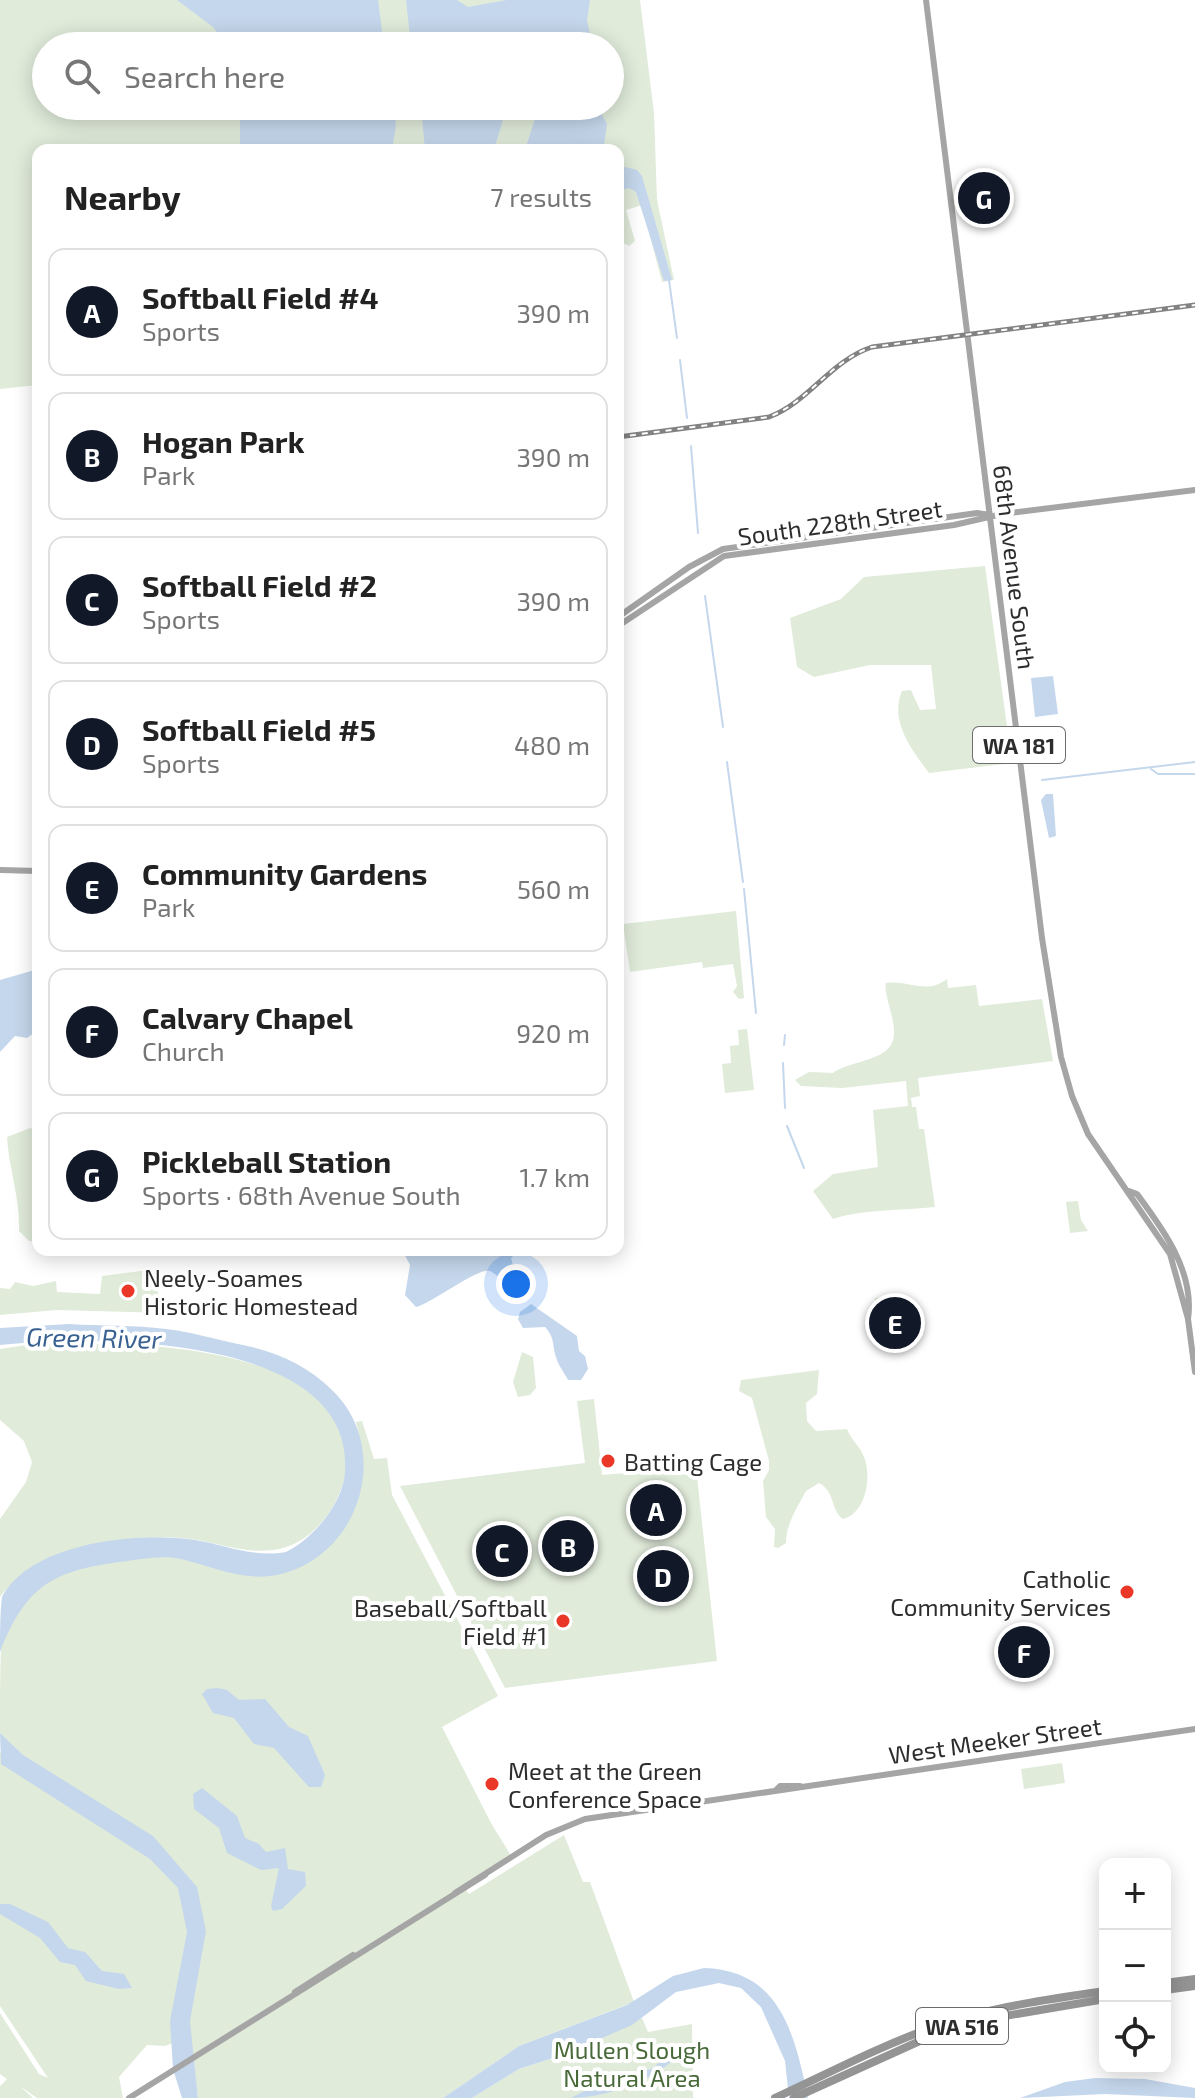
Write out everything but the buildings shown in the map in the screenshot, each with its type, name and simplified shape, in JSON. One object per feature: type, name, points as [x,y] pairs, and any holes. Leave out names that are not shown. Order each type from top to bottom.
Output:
[{"type":"highway","points":[[1171,1982],[1195,1979]]},
{"type":"highway","points":[[1171,1989],[1195,1986]]},
{"type":"highway","name":"WA 516","points":[[794,2098],[930,2028],[1019,2004],[1099,1992]]},
{"type":"highway","name":"WA 516","points":[[775,2098],[933,2035],[993,2018],[1099,2000]]},
{"type":"main road","name":"68th Avenue South","points":[[926,0],[1042,938],[1064,1069],[1088,1134],[1129,1191]]},
{"type":"main road","name":"South 228th Street","points":[[624,622],[724,556],[954,525],[990,515],[1195,490]]},
{"type":"main road","name":"South 228th Street","points":[[624,613],[689,567],[732,546],[977,513],[990,515]]},
{"type":"main road","points":[[0,870],[32,871]]},
{"type":"main road","name":"WA 181","points":[[1129,1191],[1137,1194],[1153,1215],[1174,1252],[1129,1197],[1129,1191]]},
{"type":"main road","points":[[1174,1252],[1189,1296],[1195,1372]]},
{"type":"main road","name":"West Meeker Street","points":[[290,1998],[546,1835],[577,1821],[1195,1729]]},
{"type":"main road","name":"West Meeker Street","points":[[129,2098],[377,1942]]},
{"type":"green space","points":[[0,0],[640,0],[654,113],[657,200],[674,280],[662,282],[642,205],[626,210],[635,241],[629,246],[624,243],[624,144],[32,144],[32,386],[0,389]]},
{"type":"green space","points":[[985,566],[1012,763],[929,773],[904,735],[898,713],[902,691],[911,690],[920,710],[936,709],[931,665],[870,665],[814,677],[797,667],[790,618],[841,599],[864,577]]},
{"type":"green space","points":[[736,911],[744,998],[739,999],[733,992],[737,986],[733,964],[703,968],[702,962],[630,972],[624,924]]},
{"type":"green space","points":[[947,979],[948,988],[976,985],[979,1006],[1042,999],[1053,1061],[918,1078],[920,1096],[911,1098],[912,1107],[916,1107],[919,1129],[924,1129],[935,1207],[868,1212],[833,1219],[813,1191],[833,1174],[878,1167],[873,1110],[908,1106],[906,1081],[842,1088],[801,1086],[795,1080],[809,1072],[833,1073],[888,1049],[894,1031],[886,983],[925,987]]},
{"type":"green space","points":[[747,1029],[754,1090],[725,1093],[722,1064],[731,1063],[730,1046],[739,1045],[738,1030]]},
{"type":"green space","points":[[32,1128],[32,1241],[19,1231],[7,1137]]},
{"type":"green space","points":[[1078,1201],[1081,1220],[1088,1231],[1070,1233],[1066,1202]]},
{"type":"green space","points":[[149,1270],[166,1313],[57,1310],[0,1315],[0,1288],[10,1289],[15,1282],[33,1286],[56,1281],[57,1292],[100,1294],[102,1276]]},
{"type":"green space","points":[[899,1295],[901,1312],[910,1311],[913,1335],[880,1339],[875,1298]]},
{"type":"green space","points":[[39,1343],[118,1344],[214,1354],[282,1375],[310,1391],[332,1413],[345,1440],[345,1475],[331,1510],[306,1537],[290,1546],[273,1550],[250,1550],[161,1537],[136,1538],[84,1548],[36,1567],[0,1597],[0,1519],[26,1482],[32,1462],[24,1441],[0,1420],[0,1349]]},
{"type":"green space","points":[[522,1352],[533,1357],[536,1388],[530,1395],[518,1397],[513,1382]]},
{"type":"green space","points":[[819,1370],[817,1394],[806,1403],[807,1421],[816,1431],[847,1429],[866,1465],[865,1493],[857,1510],[843,1519],[828,1491],[819,1483],[806,1491],[790,1523],[786,1543],[778,1548],[774,1547],[775,1529],[766,1517],[763,1481],[769,1470],[769,1461],[752,1398],[739,1391],[741,1380]]},
{"type":"green space","points":[[594,1399],[602,1475],[696,1467],[717,1661],[505,1688],[400,1486],[585,1463],[577,1401]]},
{"type":"green space","points":[[362,1421],[374,1459],[387,1458],[392,1495],[498,1696],[442,1727],[513,1859],[466,1890],[469,1894],[564,1835],[583,1882],[590,1882],[634,2002],[519,2046],[443,2098],[198,2098],[191,2036],[165,2046],[147,2045],[119,2077],[123,2098],[37,2098],[20,2086],[33,2098],[0,2098],[0,2086],[7,2079],[0,2074],[0,2013],[39,2074],[48,2078],[0,2006],[0,1753],[15,1750],[0,1733],[1,1648],[12,1620],[29,1595],[44,1582],[68,1570],[98,1563],[171,1556],[307,1560],[363,1453],[356,1422]]},
{"type":"green space","points":[[1062,1763],[1065,1783],[1024,1789],[1021,1769]]},
{"type":"green space","name":"Mullen Slough Natural Area","points":[[642,2018],[648,2032],[692,2024],[693,2098],[472,2098],[519,2069],[565,2054]]},
{"type":"water","points":[[177,0],[378,0],[382,32],[217,32]]},
{"type":"water","points":[[406,0],[457,0],[468,7],[507,0],[590,0],[587,21],[590,32],[409,32]]},
{"type":"water","points":[[240,120],[395,120],[396,125],[393,144],[240,144]]},
{"type":"water","points":[[422,120],[503,120],[496,144],[424,144]]},
{"type":"water","points":[[535,120],[605,120],[607,124],[604,144],[527,144]]},
{"type":"water","points":[[624,167],[637,170],[642,176],[672,280],[664,281],[636,192],[629,188],[624,189]]},
{"type":"water","points":[[1053,676],[1058,714],[1035,717],[1031,678]]},
{"type":"water","points":[[1046,794],[1053,794],[1056,836],[1049,838],[1041,800]]},
{"type":"water","points":[[32,971],[32,1034],[27,1038],[15,1036],[0,1052],[0,980]]},
{"type":"water","points":[[405,1256],[513,1256],[516,1276],[511,1283],[505,1283],[490,1271],[484,1271],[416,1307],[405,1295],[410,1265]]},
{"type":"water","points":[[531,1304],[577,1336],[579,1351],[585,1356],[588,1369],[581,1380],[568,1380],[558,1363],[552,1338],[545,1327],[523,1328],[518,1319],[520,1312]]},
{"type":"water","name":"Green River","points":[[69,1324],[166,1329],[243,1345],[292,1361],[323,1382],[351,1415],[361,1441],[364,1469],[359,1497],[348,1523],[331,1545],[309,1563],[268,1576],[230,1573],[167,1557],[81,1569],[47,1584],[33,1595],[10,1629],[0,1652],[2,1597],[16,1578],[61,1552],[89,1544],[146,1537],[195,1540],[262,1553],[286,1552],[307,1538],[326,1518],[343,1483],[345,1471],[337,1426],[308,1392],[264,1368],[210,1352],[152,1344],[94,1341],[0,1345],[0,1328]]},
{"type":"water","points":[[207,1689],[227,1690],[239,1700],[265,1699],[289,1727],[308,1736],[325,1775],[321,1787],[309,1787],[274,1748],[254,1744],[234,1718],[213,1713],[202,1694]]},
{"type":"water","points":[[0,1733],[23,1755],[153,1836],[197,1887],[206,1931],[190,2021],[198,2098],[182,2098],[173,2069],[170,2021],[187,1932],[178,1888],[150,1859],[1,1764]]},
{"type":"water","points":[[202,1788],[237,1816],[245,1838],[259,1844],[266,1852],[285,1848],[288,1869],[305,1872],[306,1886],[282,1909],[273,1911],[271,1906],[279,1868],[261,1870],[227,1853],[219,1828],[194,1809],[193,1794]]},
{"type":"water","points":[[0,1904],[10,1904],[48,1922],[68,1948],[85,1952],[102,1971],[124,1974],[132,1988],[119,1989],[86,1981],[75,1965],[60,1962],[40,1938],[0,1914]]},
{"type":"water","points":[[704,1968],[730,1972],[751,1980],[780,2010],[797,2052],[808,2098],[789,2098],[785,2061],[761,2007],[741,1988],[719,1983],[676,1992],[632,2025],[565,2054],[519,2069],[472,2098],[443,2098],[519,2046],[627,2005],[673,1976]]},
{"type":"water","points":[[672,2053],[676,2058],[641,2081],[598,2095],[571,2098],[601,2082],[651,2069]]},
{"type":"water","points":[[1095,2078],[1145,2079],[1195,2088],[1195,2098],[1105,2094],[1020,2098],[1065,2082]]},
{"type":"waterway","points":[[669,280],[677,338]]},
{"type":"waterway","points":[[680,360],[687,418]]},
{"type":"waterway","points":[[691,446],[698,533]]},
{"type":"waterway","points":[[705,596],[723,727]]},
{"type":"waterway","points":[[727,762],[743,882]]},
{"type":"waterway","points":[[1042,780],[1195,762]]},
{"type":"waterway","points":[[1151,769],[1158,774],[1195,774]]},
{"type":"waterway","points":[[744,889],[756,1013]]},
{"type":"waterway","points":[[784,1045],[785,1035]]},
{"type":"waterway","points":[[783,1063],[785,1108]]},
{"type":"waterway","points":[[787,1126],[804,1168]]},
{"type":"railway","points":[[624,436],[769,417],[796,401],[857,353],[872,347],[1195,305]]},
{"type":"place","name":"Pickleball Station","points":[[984,198]]},
{"type":"place","name":"Neely-Soames Historic Homestead","points":[[128,1291]]},
{"type":"place","name":"Community Gardens","points":[[895,1323]]},
{"type":"place","name":"Batting Cage","points":[[608,1461]]},
{"type":"place","name":"Softball Field #4","points":[[656,1510]]},
{"type":"place","name":"Hogan Park","points":[[568,1546]]},
{"type":"place","name":"Softball Field #2","points":[[502,1551]]},
{"type":"place","name":"Softball Field #5","points":[[663,1576]]},
{"type":"place","name":"Catholic Community Services","points":[[1127,1592]]},
{"type":"place","name":"Baseball/Softball Field #1","points":[[563,1621]]},
{"type":"place","name":"Calvary Chapel","points":[[1024,1652]]},
{"type":"place","name":"Meet at the Green Conference Space","points":[[492,1784]]}]
